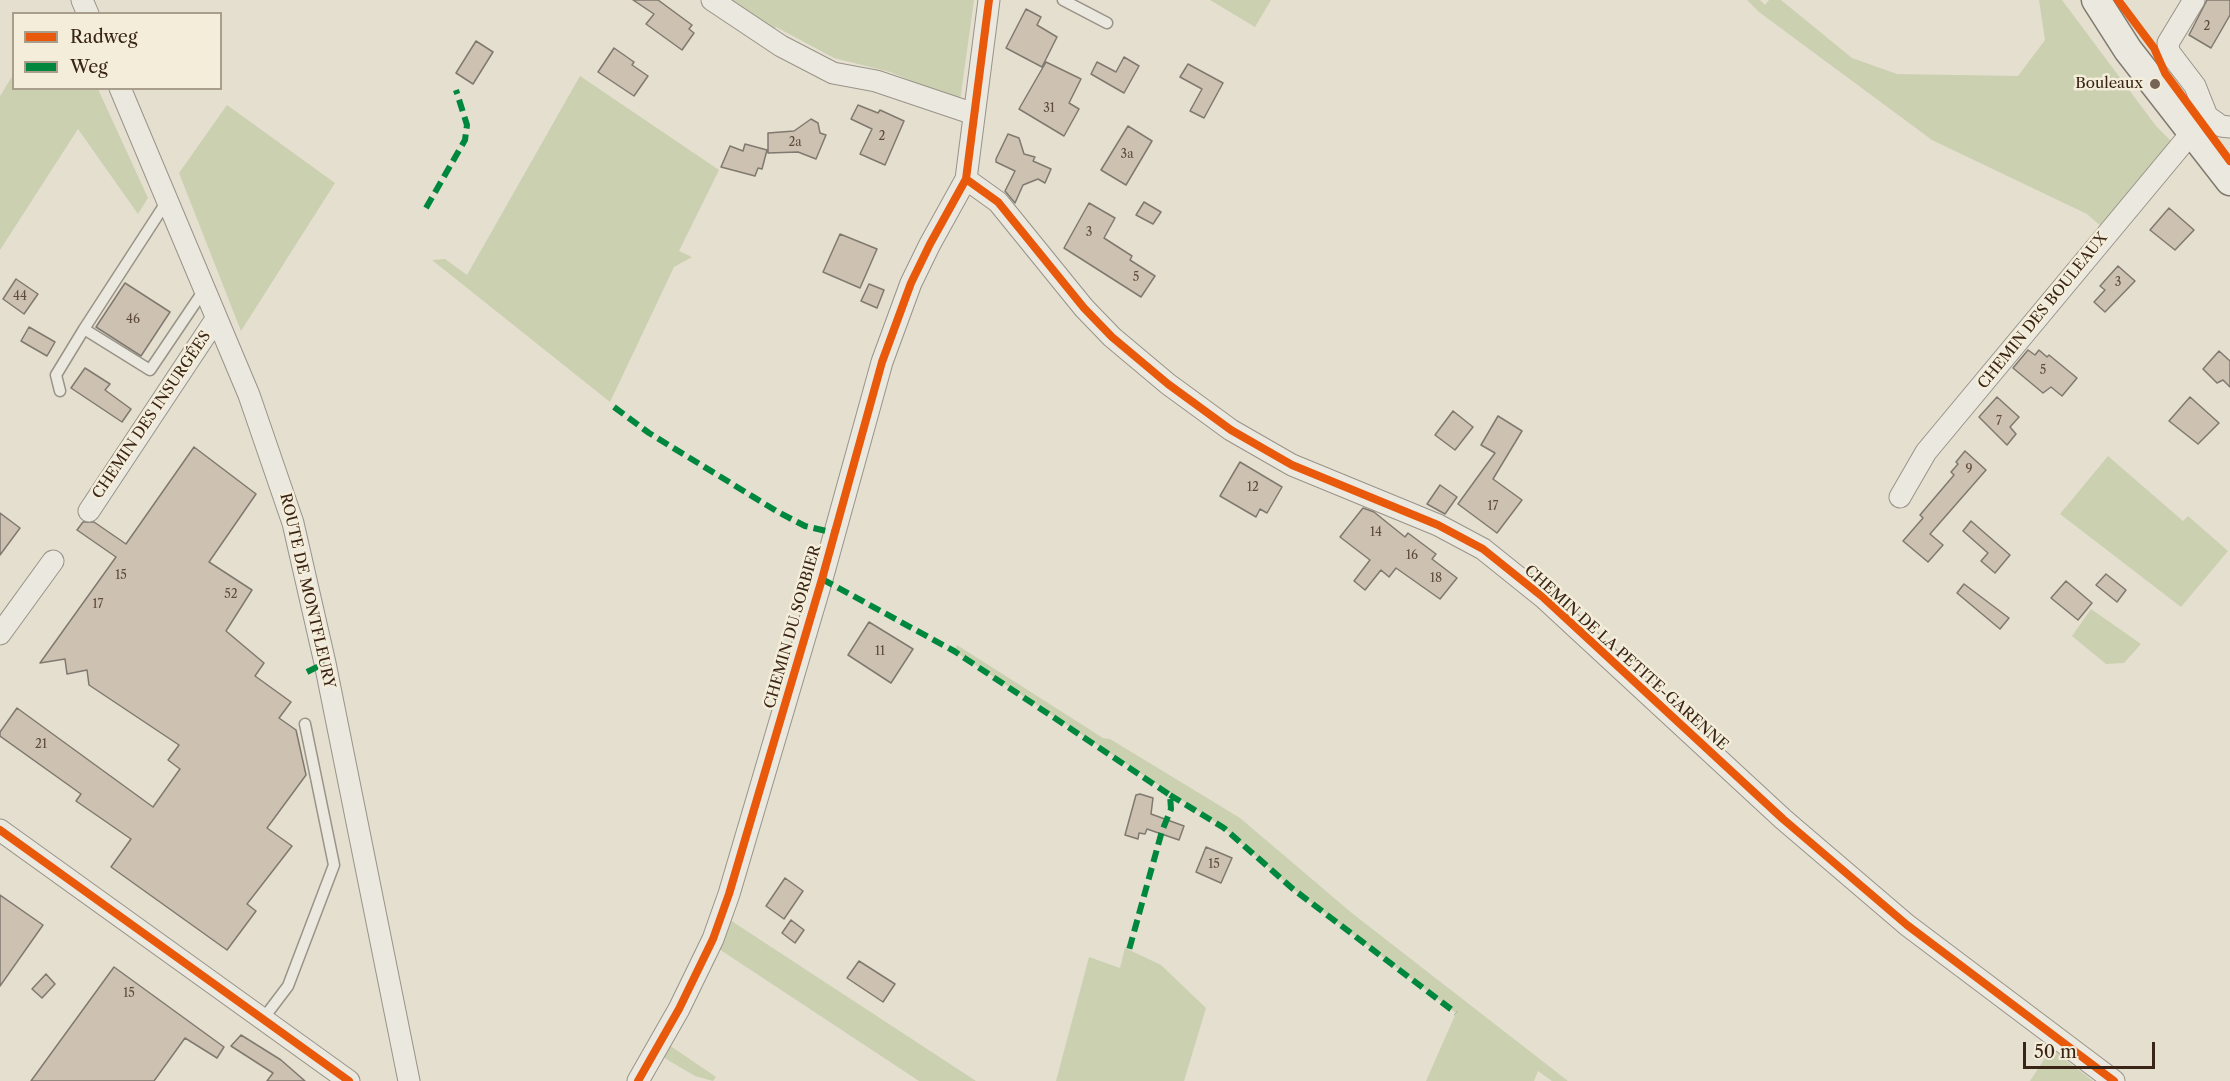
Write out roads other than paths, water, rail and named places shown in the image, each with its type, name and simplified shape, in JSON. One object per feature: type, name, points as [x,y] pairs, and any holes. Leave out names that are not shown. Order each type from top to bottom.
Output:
[{"type":"main road","points":[[2096,0],[2128,50],[2200,124],[2230,181]]},
{"type":"street","points":[[712,0],[781,46],[833,73],[876,81],[974,114]]},
{"type":"street","points":[[966,179],[989,0]]},
{"type":"street","points":[[2194,0],[2168,43],[2169,52],[2195,86],[2200,124],[2230,127]]},
{"type":"street","name":"ROUTE DE MONTFLEURY","points":[[121,90],[262,429],[284,489],[300,548],[409,1081]]},
{"type":"street","name":"CHEMIN DES BOULEAUX","points":[[1900,497],[1926,452],[2200,124]]},
{"type":"street","name":"CHEMIN DU SORBIER","points":[[638,1081],[689,990],[713,939],[729,894],[889,344],[930,244],[966,179]]},
{"type":"street","name":"CHEMIN DE LA PETITE-GARENNE","points":[[966,179],[998,202],[1084,308],[1112,337],[1168,384],[1231,430],[1292,465],[1438,525],[1482,549],[1544,598],[1783,819],[1907,925],[2114,1081]]},
{"type":"street","name":"CHEMIN DES INSURGÉES","points":[[89,511],[216,319]]},
{"type":"street","points":[[0,634],[53,561]]},
{"type":"street","points":[[0,830],[349,1081]]},
{"type":"lane","points":[[1063,0],[1107,23]]},
{"type":"lane","points":[[60,391],[56,375],[167,201]]},
{"type":"lane","points":[[84,329],[150,370],[204,290]]},
{"type":"lane","points":[[263,1019],[288,986],[334,865],[305,724]]},
{"type":"place","name":"Bouleaux","points":[[2155,84]]}]
